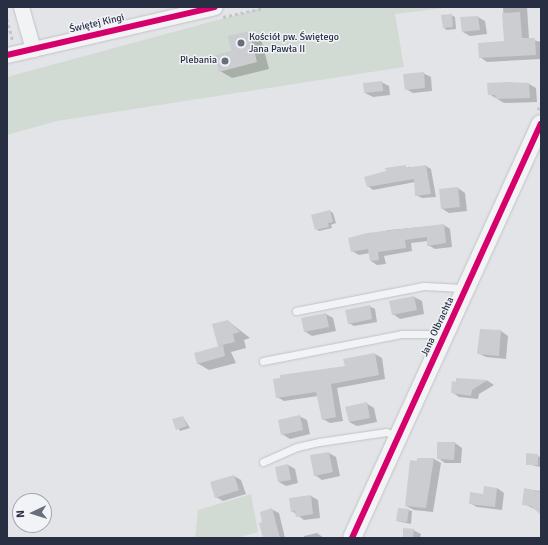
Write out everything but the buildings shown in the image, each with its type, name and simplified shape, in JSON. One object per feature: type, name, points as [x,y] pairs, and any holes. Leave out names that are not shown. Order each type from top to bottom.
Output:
[{"type":"street","points":[[21,7],[33,49]]},
{"type":"street","name":"Świętej Kingi","points":[[7,55],[215,7]]},
{"type":"street","name":"Jana Olbrachta","points":[[352,538],[466,292],[541,124]]},
{"type":"lane","points":[[296,311],[424,286],[457,288],[466,292]]},
{"type":"lane","points":[[262,361],[402,334],[429,334],[444,339]]},
{"type":"lane","points":[[263,462],[297,447],[319,442],[386,432],[399,437]]},
{"type":"path","points":[[7,19],[13,41]]},
{"type":"shaded area","points":[[265,7],[452,7],[395,14],[404,67],[57,121],[7,135],[7,77]]},
{"type":"shaded area","points":[[251,494],[258,532],[238,538],[195,538],[198,510]]},
{"type":"cycle path","points":[[7,55],[215,7]]},
{"type":"cycle path","points":[[352,538],[541,124]]},
{"type":"place","name":"Kościół pw. Świętego Jana Pawła II","points":[[241,43]]},
{"type":"place","name":"Plebania","points":[[225,61]]}]
